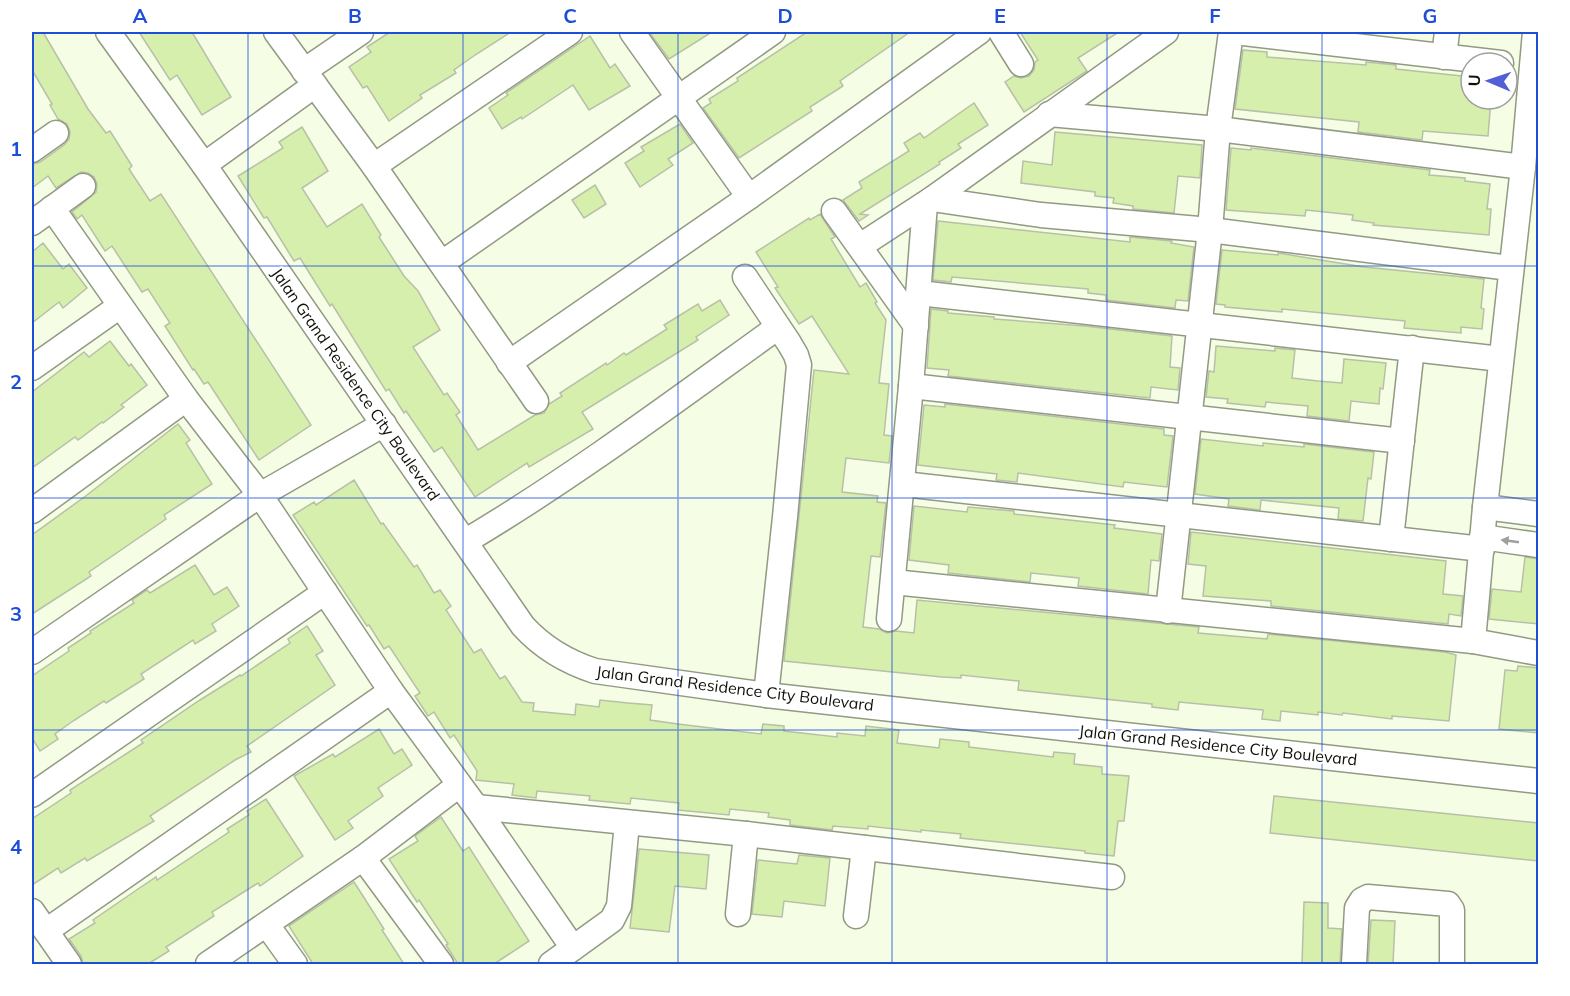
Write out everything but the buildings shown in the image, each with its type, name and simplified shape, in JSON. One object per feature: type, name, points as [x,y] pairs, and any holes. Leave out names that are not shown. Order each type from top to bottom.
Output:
[{"type":"street","name":"Jalan Grand Residence City Boulevard","points":[[108,32],[204,165],[523,626],[538,642],[575,664],[595,671],[766,695],[1539,781]]},
{"type":"street","points":[[276,32],[374,166],[536,401]]},
{"type":"street","points":[[204,165],[362,32]]},
{"type":"street","points":[[374,166],[570,32]]},
{"type":"street","points":[[632,32],[749,197]]},
{"type":"street","points":[[442,263],[773,32]]},
{"type":"street","points":[[508,363],[749,197],[979,32]]},
{"type":"street","points":[[1001,32],[1021,64]]},
{"type":"street","points":[[860,246],[929,202],[1049,114],[1137,40],[1166,32]]},
{"type":"street","points":[[1168,611],[1210,230],[1218,129],[1233,32],[1459,59]]},
{"type":"street","points":[[1444,57],[1447,32]]},
{"type":"street","points":[[1473,641],[1510,267],[1535,67],[1535,32]]},
{"type":"street","points":[[1519,65],[1535,67]]},
{"type":"street","points":[[1049,114],[1218,129],[1523,167]]},
{"type":"street","points":[[32,150],[57,133]]},
{"type":"street","points":[[32,223],[83,186]]},
{"type":"street","points":[[929,202],[1041,215],[1210,230],[1510,267]]},
{"type":"street","points":[[889,619],[929,202]]},
{"type":"street","points":[[52,208],[186,399],[260,495],[392,691],[476,807],[573,948]]},
{"type":"street","points":[[834,211],[916,326]]},
{"type":"street","points":[[745,277],[796,355],[799,365],[766,695]]},
{"type":"street","points":[[919,293],[1501,359]]},
{"type":"street","points":[[32,368],[120,306]]},
{"type":"street","points":[[466,541],[534,500],[778,327]]},
{"type":"street","points":[[1391,539],[1412,348]]},
{"type":"street","points":[[911,386],[1402,441]]},
{"type":"street","points":[[32,511],[186,399]]},
{"type":"street","points":[[32,652],[260,495],[384,424]]},
{"type":"street","points":[[903,484],[1391,539],[1539,545]]},
{"type":"street","points":[[1485,507],[1539,514]]},
{"type":"street","points":[[892,582],[1473,641],[1539,653]]},
{"type":"street","points":[[32,795],[325,592]]},
{"type":"street","points":[[46,931],[392,691]]},
{"type":"street","points":[[208,964],[363,858],[459,785]]},
{"type":"street","points":[[476,807],[746,834],[1112,877]]},
{"type":"street","points":[[551,964],[606,925],[615,915],[619,906],[627,823]]},
{"type":"street","points":[[738,914],[746,834]]},
{"type":"street","points":[[856,916],[864,848]]},
{"type":"street","points":[[363,858],[441,964]]},
{"type":"street","points":[[1354,964],[1357,908],[1362,900],[1368,897],[1448,904],[1452,910],[1452,964]]},
{"type":"street","points":[[32,911],[69,964]]},
{"type":"street","points":[[267,925],[295,964]]}]
